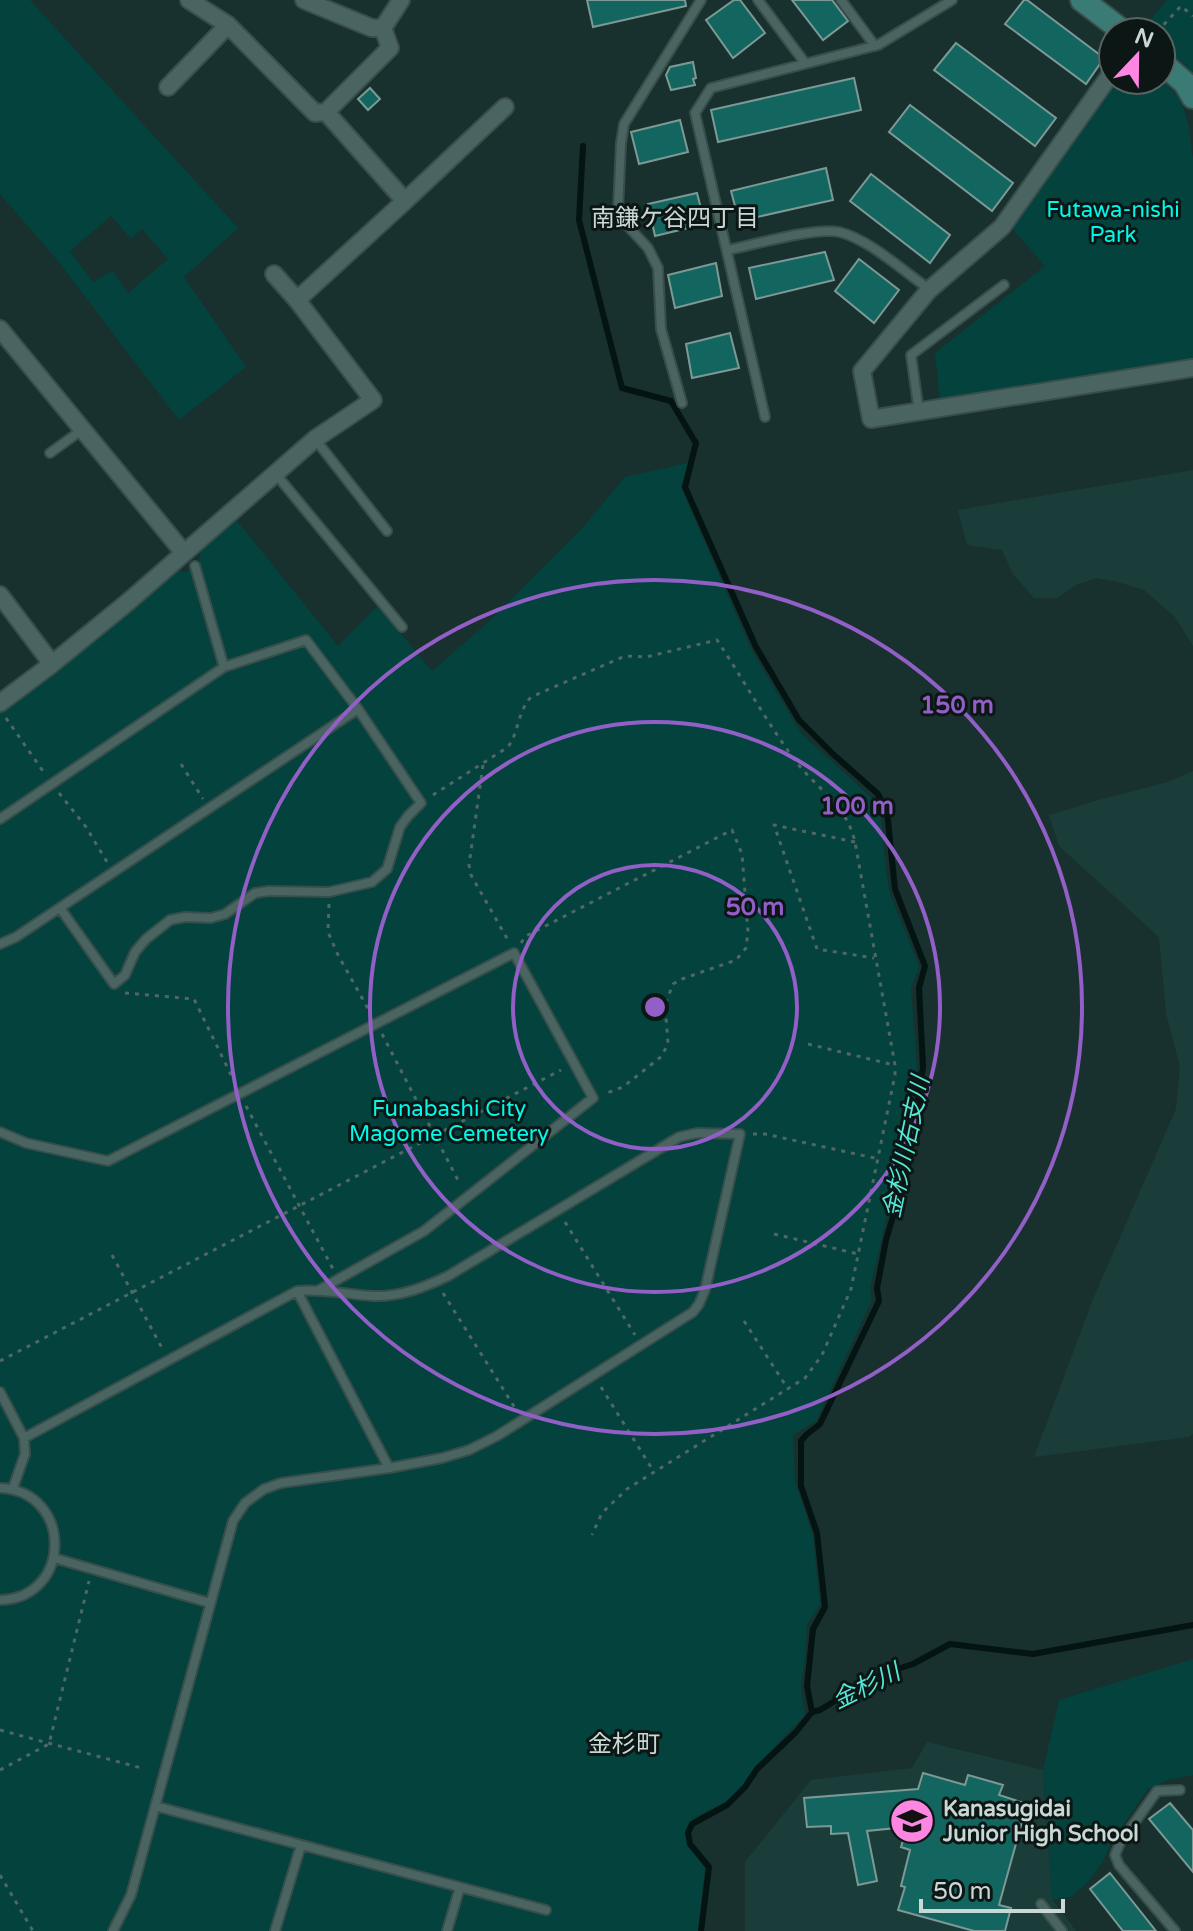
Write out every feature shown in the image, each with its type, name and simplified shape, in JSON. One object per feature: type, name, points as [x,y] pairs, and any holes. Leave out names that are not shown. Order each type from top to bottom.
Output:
[{"type":"street","points":[[189,0],[228,25],[315,113],[326,112],[390,48],[383,28]]},
{"type":"street","points":[[304,0],[372,28],[383,28]]},
{"type":"street","points":[[383,28],[401,0]]},
{"type":"street","points":[[1082,0],[1103,16]]},
{"type":"street","points":[[168,87],[228,25]]},
{"type":"street","points":[[1177,76],[1193,97]]},
{"type":"street","points":[[1097,93],[1002,227],[929,290],[862,371],[871,419],[1193,368]]},
{"type":"street","points":[[297,300],[505,107]]},
{"type":"street","points":[[326,112],[405,201]]},
{"type":"street","points":[[3,710],[52,664],[315,439],[373,400],[274,274]]},
{"type":"street","points":[[0,329],[184,553]]},
{"type":"street","points":[[0,595],[52,664]]},
{"type":"lane","points":[[682,403],[661,329],[658,268],[648,248],[625,223],[618,210],[621,143],[624,124],[701,0]]},
{"type":"lane","points":[[758,0],[805,63]]},
{"type":"lane","points":[[841,0],[875,46]]},
{"type":"lane","points":[[765,417],[695,113],[711,88],[875,46],[946,1]]},
{"type":"lane","points":[[727,250],[819,232],[838,232],[872,248],[929,290]]},
{"type":"lane","points":[[919,412],[911,355],[1004,285]]},
{"type":"lane","points":[[50,453],[83,429]]},
{"type":"lane","points":[[315,439],[387,531]]},
{"type":"lane","points":[[275,473],[402,627]]},
{"type":"lane","points":[[195,566],[224,667]]},
{"type":"lane","points":[[0,819],[224,667],[306,640],[358,709],[421,803],[400,827],[387,869],[372,882],[329,892],[255,893],[225,914],[211,918],[170,920],[146,939],[135,952],[125,975],[114,984],[60,908]]},
{"type":"lane","points":[[0,944],[16,937],[358,709]]},
{"type":"lane","points":[[0,1132],[26,1143],[108,1161],[514,953],[593,1098],[424,1231],[319,1290]]},
{"type":"lane","points":[[24,1438],[297,1291],[319,1290],[377,1297],[424,1288],[679,1137],[697,1133],[740,1134],[705,1290],[693,1312],[497,1436],[469,1450],[389,1468],[281,1483],[264,1489],[245,1503],[233,1521],[131,1895],[113,1931]]},
{"type":"lane","points":[[297,1291],[389,1468]]},
{"type":"lane","points":[[0,1392],[24,1438],[25,1454],[13,1488]]},
{"type":"lane","points":[[0,1488],[13,1488],[33,1498],[48,1515],[56,1536],[54,1558],[47,1574],[36,1587],[21,1596],[0,1600]]},
{"type":"lane","points":[[54,1558],[210,1603]]},
{"type":"lane","points":[[1175,1931],[1119,1865],[1115,1855],[1120,1843],[1157,1791],[1180,1790]]},
{"type":"lane","points":[[155,1806],[546,1910]]},
{"type":"lane","points":[[275,1931],[301,1845]]},
{"type":"lane","points":[[447,1931],[460,1887]]},
{"type":"lane","points":[[1041,1904],[1062,1931]]},
{"type":"path","points":[[1172,16],[1181,6],[1193,16]]},
{"type":"path","points":[[421,803],[508,747],[514,739],[520,714],[531,697],[625,656],[646,657],[717,640],[797,763],[843,811],[855,842],[895,1075],[851,1289],[822,1355],[805,1378],[614,1500],[602,1513],[592,1535]]},
{"type":"path","points":[[3,710],[114,872]]},
{"type":"path","points":[[483,763],[469,865],[471,875],[514,953],[526,936],[732,830],[742,854],[748,932],[746,948],[736,960],[673,984],[665,1005],[668,1043],[662,1056],[623,1087],[593,1098]]},
{"type":"path","points":[[181,764],[209,809]]},
{"type":"path","points":[[855,842],[774,825],[817,949],[876,958]]},
{"type":"path","points":[[329,892],[328,932],[338,955],[467,1198]]},
{"type":"path","points":[[120,993],[194,999],[338,1279]]},
{"type":"path","points":[[808,1044],[895,1065]]},
{"type":"path","points":[[0,1361],[574,1063]]},
{"type":"path","points":[[740,1134],[765,1134],[879,1159]]},
{"type":"path","points":[[563,1219],[641,1345]]},
{"type":"path","points":[[774,1234],[858,1254]]},
{"type":"path","points":[[112,1255],[169,1360]]},
{"type":"path","points":[[443,1293],[522,1420]]},
{"type":"path","points":[[744,1321],[788,1389]]},
{"type":"path","points":[[593,1375],[654,1472]]},
{"type":"path","points":[[0,1770],[49,1744],[92,1569]]},
{"type":"path","points":[[0,1730],[145,1769]]},
{"type":"path","points":[[0,1875],[33,1931]]},
{"type":"shaded area","points":[[1193,470],[1193,646],[1175,617],[1144,590],[1118,582],[1096,578],[1076,585],[1057,598],[1034,598],[1013,574],[1002,550],[967,545],[958,510]]},
{"type":"shaded area","points":[[1193,771],[1193,1434],[1034,1457],[1093,1299],[1176,1109],[1180,1067],[1166,1013],[1159,937],[1059,846],[1049,815],[1168,782]]},
{"type":"shaded area","name":"Kanasugidai Junior High School","points":[[927,1742],[1043,1770],[1052,1899],[1076,1931],[745,1931],[745,1862],[811,1780],[912,1768]]},
{"type":"green space","points":[[0,0],[30,0],[238,228],[184,277],[246,367],[179,420],[58,261],[0,194]],"holes":[[[111,216],[131,239],[142,229],[168,259],[128,293],[113,271],[93,282],[70,251]]]},
{"type":"green space","points":[[1167,0],[1193,0],[1193,75],[1177,58],[1177,16],[1154,16]]},
{"type":"green space","name":"Futawa-nishi Park","points":[[1104,96],[1177,96],[1188,124],[1193,158],[1193,361],[940,401],[935,353],[1045,266],[1010,226]]},
{"type":"green space","name":"Funabashi City Magome Cemetery","points":[[688,463],[681,487],[751,649],[803,735],[873,799],[881,815],[890,894],[919,966],[911,989],[917,1068],[902,1164],[870,1289],[872,1300],[816,1421],[793,1435],[795,1481],[813,1536],[820,1605],[807,1624],[801,1688],[805,1715],[754,1768],[748,1782],[726,1802],[697,1816],[685,1832],[689,1846],[705,1868],[698,1931],[0,1931],[0,710],[57,670],[176,570],[186,572],[199,560],[203,544],[234,517],[338,646],[378,606],[432,671],[485,625],[580,531],[625,477]]},
{"type":"green space","points":[[1193,1659],[1193,1775],[1168,1780],[1148,1789],[1088,1882],[1071,1897],[1052,1900],[1043,1770],[1059,1700]]},
{"type":"building","points":[[587,0],[685,0],[686,6],[593,27]]},
{"type":"building","points":[[734,0],[740,0],[765,33],[733,58],[706,20]]},
{"type":"building","points":[[792,0],[832,0],[848,21],[823,40]]},
{"type":"building","points":[[1027,0],[1097,53],[1097,68],[1086,84],[1005,24]]},
{"type":"building","points":[[956,43],[1056,118],[1035,146],[934,70]]},
{"type":"building","points":[[693,62],[695,85],[671,90],[666,75],[670,67]]},
{"type":"building","points":[[854,78],[861,110],[718,142],[711,110]]},
{"type":"building","points":[[370,88],[380,99],[368,110],[358,99]]},
{"type":"building","points":[[910,105],[1013,183],[992,211],[889,132]]},
{"type":"building","points":[[680,120],[688,152],[639,164],[631,132]]},
{"type":"building","points":[[826,168],[833,200],[739,221],[731,191]]},
{"type":"building","points":[[871,174],[950,235],[930,263],[850,201]]},
{"type":"building","points":[[697,193],[705,224],[655,236],[648,204]]},
{"type":"building","points":[[825,252],[834,280],[756,299],[749,268]]},
{"type":"building","points":[[859,259],[899,290],[874,323],[835,291]]},
{"type":"building","points":[[716,263],[722,296],[675,308],[668,275]]},
{"type":"building","points":[[730,333],[739,368],[692,378],[686,344]]},
{"type":"building","points":[[923,1773],[965,1785],[968,1775],[1003,1785],[999,1795],[1027,1804],[999,1905],[1011,1908],[1005,1931],[974,1931],[898,1910],[910,1850],[901,1847],[907,1827],[867,1831],[877,1881],[858,1885],[848,1833],[831,1834],[831,1826],[807,1827],[804,1798],[918,1789]]},
{"type":"building","points":[[1170,1803],[1193,1830],[1193,1872],[1149,1819]]},
{"type":"building","points":[[1110,1873],[1156,1931],[1123,1931],[1090,1889]]},
{"type":"waterway","name":"金杉川右支川","points":[[583,146],[579,220],[622,388],[671,401],[696,443],[685,487],[756,647],[799,720],[878,794],[887,811],[895,889],[925,966],[919,988],[923,1067],[916,1118],[908,1166],[886,1240],[877,1288],[879,1301],[820,1424],[801,1441],[801,1486],[817,1533],[825,1607],[813,1629],[807,1686],[812,1712]]},
{"type":"waterway","name":"金杉川","points":[[701,1931],[709,1867],[690,1844],[688,1833],[692,1824],[727,1805],[812,1712],[876,1676],[913,1664],[950,1644],[1033,1654],[1193,1625]]},
{"type":"place","name":"Kanasugidai Junior High School","points":[[912,1821]]},
{"type":"district","name":"南鎌ケ谷四丁目","points":[[675,218]]},
{"type":"district","name":"金杉町","points":[[624,1744]]}]
